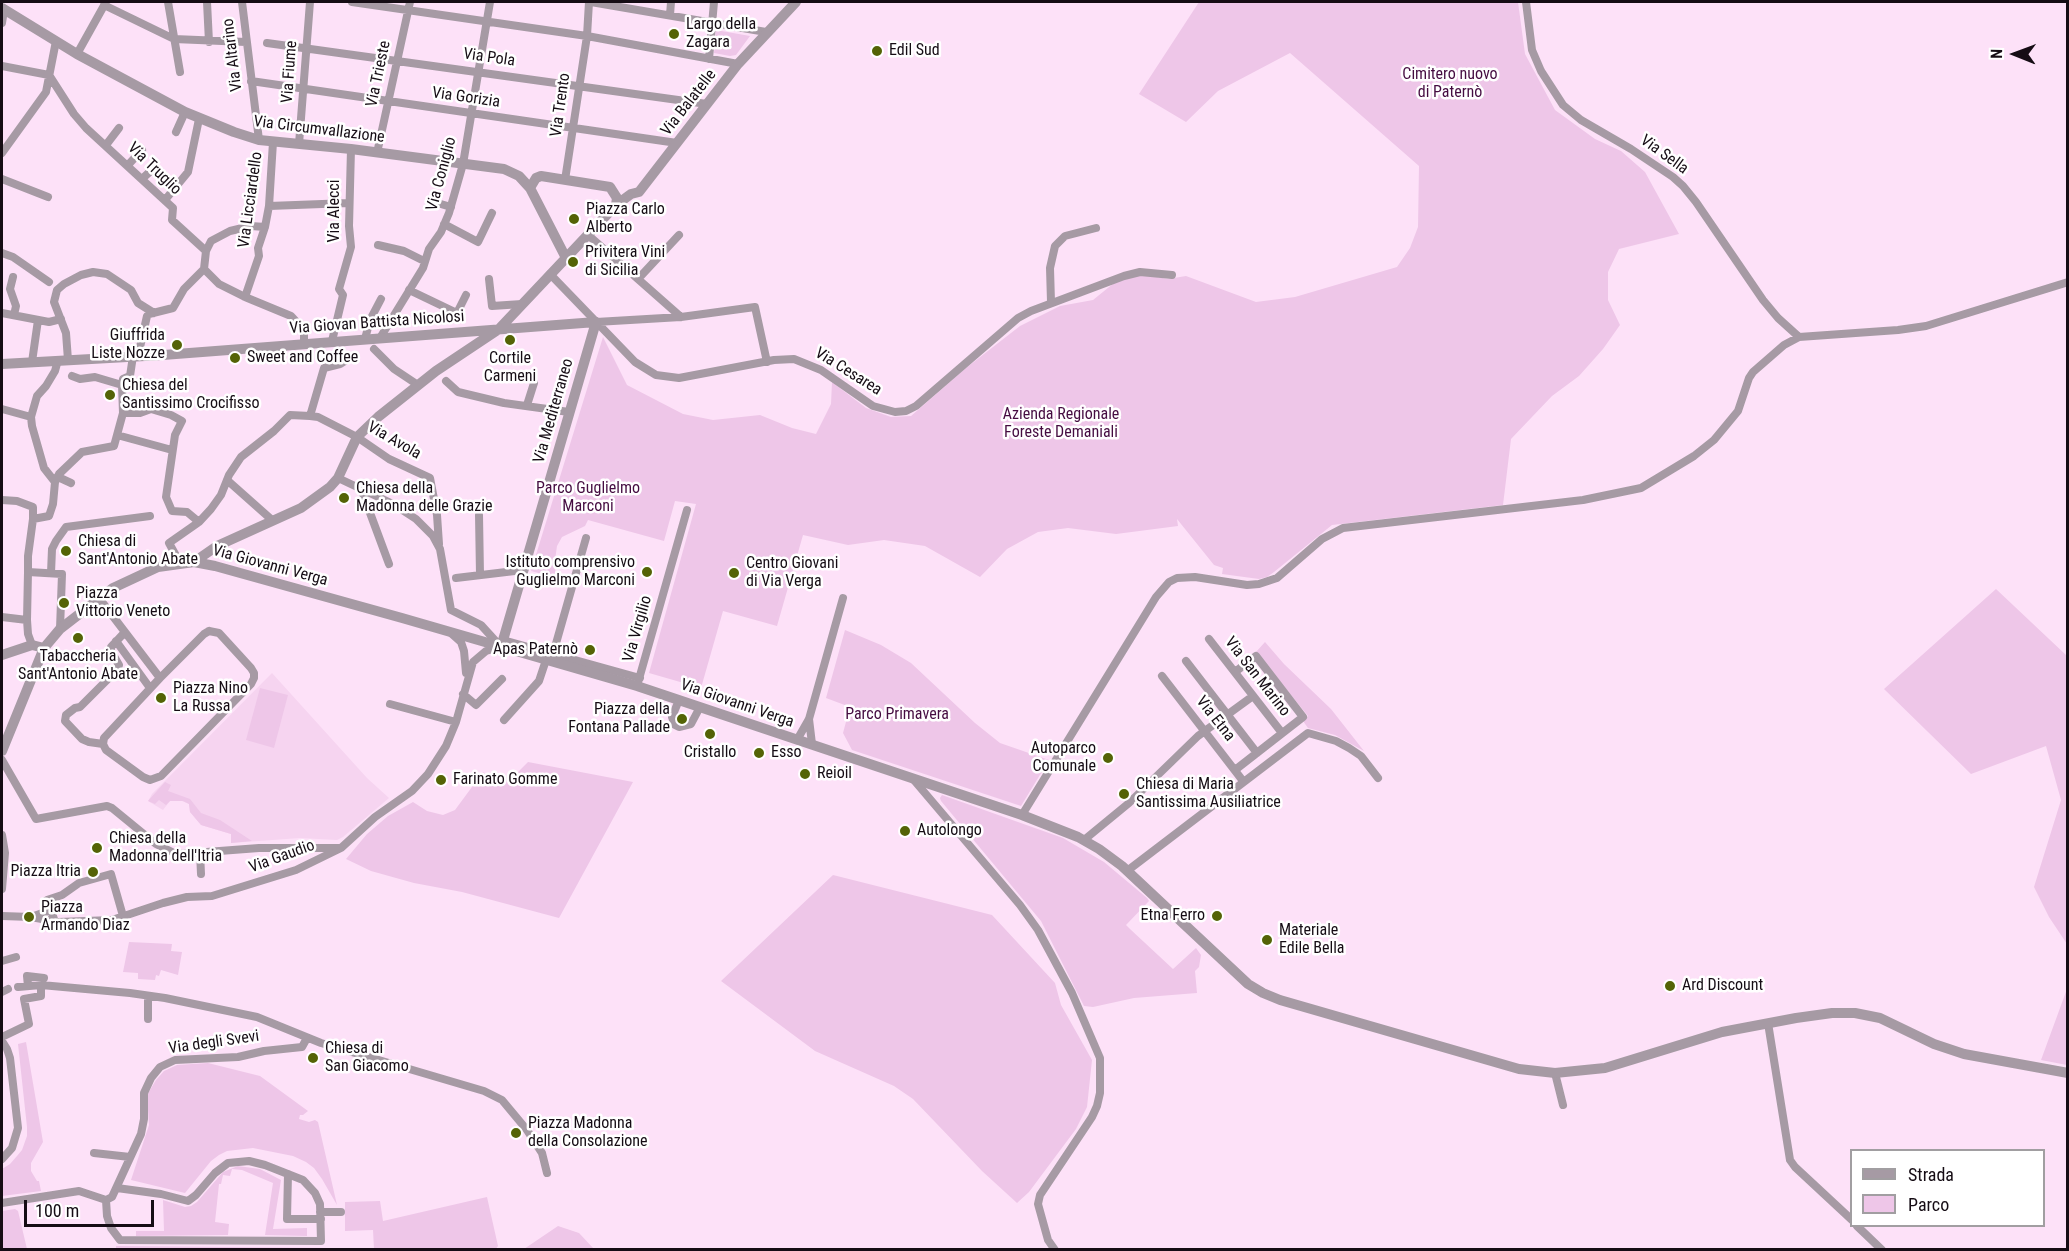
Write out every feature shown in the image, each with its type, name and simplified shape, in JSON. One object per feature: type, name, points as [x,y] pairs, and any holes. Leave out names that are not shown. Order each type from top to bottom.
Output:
[{"type":"street","points":[[168,2],[180,72]]},
{"type":"street","points":[[207,2],[209,42]]},
{"type":"street","name":"Via Altarino","points":[[242,2],[259,140]]},
{"type":"street","name":"Via Fiume","points":[[299,144],[310,2]]},
{"type":"street","points":[[352,2],[409,5],[487,21],[738,64]]},
{"type":"street","name":"Via Coniglio","points":[[380,338],[423,268],[429,249],[451,207],[463,164],[490,2]]},
{"type":"street","points":[[590,2],[670,9],[766,32]]},
{"type":"street","name":"Via Trento","points":[[566,177],[590,2]]},
{"type":"street","points":[[709,59],[714,2]]},
{"type":"street","name":"Via Balatelle","points":[[562,261],[590,237],[616,205],[631,194],[639,192],[738,64],[796,2]]},
{"type":"street","name":"Via Sella","points":[[1526,2],[1532,50],[1541,71],[1563,105],[1581,120],[1631,149],[1683,186],[1763,300],[1778,318],[1799,337]]},
{"type":"street","points":[[77,54],[105,3],[174,39],[246,42]]},
{"type":"street","name":"Via Trieste","points":[[377,153],[409,5]]},
{"type":"street","points":[[2,23],[3,9]]},
{"type":"street","name":"Via Circumvallazione","points":[[3,9],[77,54],[185,112],[259,140],[351,149],[504,169],[519,176],[530,188]]},
{"type":"street","points":[[2,153],[46,92],[56,41]]},
{"type":"street","name":"Via Pola","points":[[267,43],[707,104]]},
{"type":"street","points":[[2,66],[49,75]]},
{"type":"street","name":"Via Truglio","points":[[49,75],[74,114],[86,128],[174,208],[172,220],[206,251]]},
{"type":"street","name":"Via Gorizia","points":[[251,81],[677,143]]},
{"type":"street","points":[[176,132],[185,112]]},
{"type":"street","points":[[165,200],[188,172],[199,119]]},
{"type":"street","points":[[106,145],[119,128]]},
{"type":"street","name":"Via Licciardello","points":[[245,297],[259,256],[258,248],[265,227],[273,142]]},
{"type":"street","name":"Via Alecci","points":[[332,341],[343,295],[339,289],[351,247],[349,203],[351,149]]},
{"type":"street","points":[[128,165],[142,150]]},
{"type":"street","points":[[143,178],[155,167]]},
{"type":"street","points":[[194,562],[212,549],[302,508],[316,499],[338,478],[357,437],[378,417],[418,386],[499,329],[562,261],[530,188],[532,182],[541,176],[566,177],[631,194]]},
{"type":"street","points":[[2,179],[48,197]]},
{"type":"street","points":[[610,187],[617,198],[616,205]]},
{"type":"street","points":[[434,202],[451,207]]},
{"type":"street","points":[[268,206],[349,203]]},
{"type":"street","points":[[444,224],[478,242],[492,213]]},
{"type":"street","points":[[33,519],[49,516],[56,480],[82,452],[114,446],[123,413],[123,379],[130,376],[149,314],[173,308],[184,289],[204,269],[206,251],[211,241],[230,231],[251,226],[265,227]]},
{"type":"street","points":[[1051,302],[1050,268],[1055,246],[1065,236],[1096,228]]},
{"type":"street","points":[[638,279],[680,235]]},
{"type":"street","points":[[590,237],[681,317]]},
{"type":"street","points":[[378,245],[404,251],[424,261]]},
{"type":"street","points":[[2,253],[13,257],[49,282]]},
{"type":"street","points":[[204,269],[219,284],[291,316],[304,330],[304,343]]},
{"type":"street","points":[[71,483],[56,480],[44,468],[32,426],[37,396],[63,360],[66,333],[54,302],[57,290],[81,274],[93,272],[107,274],[131,290],[138,303],[154,313]]},
{"type":"street","name":"Via Cesarea","points":[[550,274],[640,367],[665,377],[679,378],[784,359],[802,360],[836,379],[873,405],[890,411],[906,411],[925,399],[1018,318],[1051,302],[1140,272],[1172,275]]},
{"type":"street","points":[[13,276],[10,289],[16,306],[14,315]]},
{"type":"street","points":[[489,279],[492,306],[522,304]]},
{"type":"street","points":[[1023,815],[1156,597],[1169,582],[1177,578],[1195,577],[1247,585],[1259,584],[1277,578],[1322,539],[1343,528],[1583,501],[1641,488],[1694,456],[1714,440],[1738,411],[1749,378],[1784,345],[1799,337],[1920,327],[2067,282]]},
{"type":"street","points":[[409,290],[457,313],[466,295]]},
{"type":"street","points":[[365,339],[370,320],[381,299]]},
{"type":"street","name":"Via Giovan Battista Nicolosi","points":[[2,364],[681,317],[755,307],[766,362]]},
{"type":"street","points":[[2,313],[49,322],[61,319]]},
{"type":"street","points":[[32,362],[38,320]]},
{"type":"street","name":"Via Mediterraneo","points":[[502,643],[596,322]]},
{"type":"street","points":[[374,349],[394,369],[418,386]]},
{"type":"street","points":[[310,416],[322,367],[340,364],[348,359]]},
{"type":"street","points":[[72,376],[80,379],[95,377],[122,385]]},
{"type":"street","points":[[446,381],[458,392],[504,403],[569,412]]},
{"type":"street","points":[[527,405],[534,383]]},
{"type":"street","points":[[2,409],[32,417]]},
{"type":"street","points":[[123,413],[140,413],[151,409],[182,421],[175,435],[166,497],[172,511],[187,513],[199,522]]},
{"type":"street","name":"Via Avola","points":[[227,480],[241,457],[290,415],[318,417],[357,437],[389,459],[430,478],[440,549]]},
{"type":"street","points":[[117,435],[172,450]]},
{"type":"street","points":[[338,478],[363,488],[416,519],[433,536],[440,549],[451,610],[481,625],[502,643],[486,651],[473,662],[466,683]]},
{"type":"street","points":[[180,563],[169,543],[199,522],[211,509],[221,495],[227,480],[272,520]]},
{"type":"street","points":[[363,488],[363,494],[389,564]]},
{"type":"street","points":[[2,500],[17,501],[33,507],[28,556],[27,620],[32,645]]},
{"type":"street","name":"Via Virgilio","points":[[638,682],[687,510]]},
{"type":"street","points":[[479,515],[480,575]]},
{"type":"street","points":[[51,573],[51,557],[56,541],[66,528],[150,516]]},
{"type":"street","points":[[504,720],[539,681],[550,657],[586,538]]},
{"type":"street","points":[[212,549],[215,566]]},
{"type":"street","name":"Via Giovanni Verga","points":[[2,751],[44,648],[60,629],[114,588],[158,567],[194,562],[451,633],[502,643],[638,682],[679,700],[1023,815],[1084,840],[1099,849],[1127,871],[1248,984],[1280,1000],[1519,1069],[1555,1073],[1589,1071],[1617,1066],[1695,1039],[1768,1023],[1833,1013],[1868,1015],[1893,1023],[1934,1044],[1958,1052],[2067,1073]]},
{"type":"street","points":[[456,578],[523,570]]},
{"type":"street","points":[[28,572],[62,574],[60,629]]},
{"type":"street","points":[[99,598],[160,678]]},
{"type":"street","points":[[797,740],[809,719],[843,598]]},
{"type":"street","points":[[2,617],[27,620]]},
{"type":"street","points":[[214,631],[219,633],[254,673],[251,684],[160,776],[150,780],[106,750],[103,744],[104,738],[150,688],[204,634],[214,631]]},
{"type":"street","points":[[103,744],[82,739],[65,721],[66,715],[80,707],[117,670],[119,665],[111,649],[125,632]]},
{"type":"street","points":[[451,633],[461,642],[465,651],[466,683]]},
{"type":"street","name":"Via San Marino","points":[[1209,639],[1282,733]]},
{"type":"street","points":[[116,641],[150,688]]},
{"type":"street","points":[[5,654],[32,645],[44,648]]},
{"type":"street","points":[[1235,672],[1256,656],[1303,717],[1235,770]]},
{"type":"street","points":[[1186,661],[1257,753]]},
{"type":"street","name":"Via Etna","points":[[1162,676],[1244,781]]},
{"type":"street","points":[[464,694],[476,705],[502,679]]},
{"type":"street","name":"Via Gaudio","points":[[2,915],[31,917],[51,910],[56,922],[112,920],[180,899],[212,896],[307,866],[341,848],[375,817],[420,783],[446,746],[456,722],[466,683]]},
{"type":"street","points":[[1084,840],[1129,803],[1198,736],[1254,696]]},
{"type":"street","points":[[679,700],[672,717],[675,725],[679,727],[691,724],[700,707]]},
{"type":"street","points":[[390,704],[456,722]]},
{"type":"street","points":[[809,719],[812,744]]},
{"type":"street","points":[[1127,871],[1308,733],[1336,741],[1349,748],[1361,756],[1378,778]]},
{"type":"street","points":[[2,760],[36,819],[107,806],[156,844],[174,853],[252,848],[341,848]]},
{"type":"street","points":[[912,778],[1020,905],[1038,930],[1072,993],[1100,1058],[1098,1106],[1040,1195],[1038,1204],[1048,1240],[1055,1250]]},
{"type":"street","points":[[2,837],[5,853],[2,889]]},
{"type":"street","points":[[304,848],[307,866]]},
{"type":"street","points":[[200,852],[201,874]]},
{"type":"street","points":[[47,900],[62,896],[80,883],[111,874],[127,917]]},
{"type":"street","points":[[2,961],[16,957]]},
{"type":"street","points":[[23,987],[42,982],[148,996],[256,1017],[307,1038],[484,1090],[502,1100],[528,1130],[542,1153],[547,1173]]},
{"type":"street","points":[[2,1159],[12,1148],[18,1128],[10,1058],[2,1039],[29,1024],[24,999],[41,996],[42,982]]},
{"type":"street","points":[[148,996],[148,1019]]},
{"type":"street","points":[[1768,1023],[1790,1160],[1850,1219]]},
{"type":"street","name":"Via degli Svevi","points":[[106,1200],[112,1197],[117,1188],[141,1134],[144,1119],[144,1093],[151,1078],[160,1067],[175,1060],[238,1058],[264,1051],[302,1047],[307,1038]]},
{"type":"street","points":[[1555,1073],[1563,1105]]},
{"type":"street","points":[[94,1153],[130,1157]]},
{"type":"street","points":[[2,1203],[79,1191],[106,1200],[107,1216],[111,1228],[116,1237],[123,1241],[321,1241],[321,1216],[315,1193],[311,1188],[303,1180],[249,1161],[228,1163],[214,1173],[196,1195],[185,1201],[161,1194],[117,1188]]},
{"type":"street","points":[[288,1174],[286,1219],[341,1212]]},
{"type":"street","points":[[1858,1227],[1882,1250]]},
{"type":"shaded area","points":[[272,673],[367,778],[389,798],[337,840],[300,838],[231,843],[231,834],[201,825],[190,812],[189,804],[182,801],[170,801],[163,810],[148,801],[152,794]]},
{"type":"green space","points":[[1199,2],[1518,2],[1525,54],[1555,110],[1595,139],[1621,151],[1645,172],[1679,234],[1619,249],[1608,272],[1608,300],[1620,325],[1579,376],[1552,396],[1511,439],[1503,505],[1332,525],[1274,572],[1259,579],[1222,574],[1223,568],[1214,565],[1177,519],[1178,526],[1116,534],[1068,528],[1038,532],[1007,549],[980,577],[925,546],[884,540],[848,545],[803,535],[777,626],[723,611],[701,688],[649,673],[696,504],[675,501],[664,541],[588,520],[585,526],[562,537],[557,546],[554,567],[556,573],[569,578],[568,581],[531,571],[603,337],[627,385],[683,414],[713,420],[760,415],[792,428],[816,434],[831,404],[832,382],[866,408],[891,417],[911,416],[966,368],[1020,326],[1060,306],[1093,300],[1114,283],[1137,276],[1168,279],[1186,276],[1256,302],[1295,297],[1397,267],[1410,248],[1418,227],[1419,166],[1290,53],[1218,91],[1186,122],[1139,94]]},
{"type":"green space","points":[[716,30],[750,36],[736,55],[730,56],[714,53]]},
{"type":"green space","points":[[1996,589],[2066,655],[2067,653],[2067,944],[2049,917],[2034,887],[2061,800],[2046,746],[1971,774],[1884,689]]},
{"type":"green space","name":"Parco Primavera","points":[[845,630],[881,645],[911,663],[975,723],[1000,743],[1049,760],[1021,806],[852,750],[843,733],[850,707],[826,698]]},
{"type":"green space","points":[[1265,642],[1284,664],[1331,709],[1364,751],[1335,735],[1308,728],[1303,721],[1308,716],[1256,652]]},
{"type":"green space","points":[[260,688],[288,695],[274,748],[246,740]]},
{"type":"green space","points":[[528,762],[633,782],[559,918],[462,892],[414,883],[371,871],[346,859],[367,834],[388,816],[413,802],[427,811],[443,815],[455,810],[483,772],[495,779],[515,775]]},
{"type":"green space","points":[[165,782],[171,785],[168,791],[190,799],[201,813],[220,820],[252,841],[231,843],[231,834],[201,825],[190,812],[189,804],[183,801],[170,801],[166,805],[159,800],[155,804],[148,801]]},
{"type":"green space","points":[[942,795],[1063,838],[1104,862],[1149,901],[1126,925],[1130,929],[1173,969],[1196,948],[1201,955],[1199,967],[1195,971],[1197,993],[1134,998],[1093,1007],[1084,1006],[1041,921],[941,801]]},
{"type":"green space","points":[[833,875],[992,915],[1055,983],[1061,1005],[1092,1060],[1087,1107],[1076,1129],[1029,1192],[1017,1203],[982,1171],[913,1099],[894,1086],[815,1051],[721,981]]},
{"type":"green space","points":[[129,942],[172,944],[171,951],[182,952],[178,975],[161,970],[155,980],[138,979],[138,973],[123,972]]},
{"type":"green space","points":[[2067,989],[2067,1065],[2041,1060]]},
{"type":"green space","points":[[26,1042],[43,1142],[31,1163],[31,1171],[39,1181],[41,1191],[2,1196],[2,1169],[10,1164],[22,1150],[27,1136],[18,1044]]},
{"type":"green space","points":[[208,1063],[260,1076],[308,1111],[300,1115],[299,1119],[318,1122],[337,1205],[322,1179],[306,1162],[293,1156],[253,1148],[227,1151],[219,1155],[211,1161],[185,1193],[131,1180],[149,1125],[147,1095],[156,1080],[164,1071],[177,1065]]},
{"type":"green space","points":[[238,1166],[260,1169],[281,1180],[273,1229],[307,1228],[307,1236],[265,1235],[273,1183],[242,1170],[232,1169],[230,1176],[223,1175],[221,1184],[219,1184],[215,1222],[229,1224],[228,1235],[136,1236],[136,1231],[164,1231],[163,1200],[185,1207],[191,1206],[223,1172]]},
{"type":"green space","points":[[487,1197],[498,1246],[495,1250],[374,1249],[373,1230],[345,1231],[345,1202],[380,1201],[383,1221]]},
{"type":"green space","points":[[15,1209],[18,1211],[27,1249],[2,1249],[2,1211]]},
{"type":"green space","points":[[558,1226],[579,1233],[594,1249],[524,1249]]},
{"type":"green space","points":[[116,1246],[329,1248],[329,1249],[116,1250]]},
{"type":"place","name":"Largo della Zagara","points":[[674,34]]},
{"type":"place","name":"Edil Sud","points":[[877,51]]},
{"type":"place","name":"Piazza Carlo Alberto","points":[[574,219]]},
{"type":"place","name":"Privitera Vini di Sicilia","points":[[573,262]]},
{"type":"place","name":"Cortile Carmeni","points":[[510,340]]},
{"type":"place","name":"Giuffrida Liste Nozze","points":[[177,345]]},
{"type":"place","name":"Sweet and Coffee","points":[[235,358]]},
{"type":"place","name":"Chiesa del Santissimo Crocifisso","points":[[110,395]]},
{"type":"place","name":"Chiesa della Madonna delle Grazie","points":[[344,498]]},
{"type":"place","name":"Chiesa di Sant'Antonio Abate","points":[[66,551]]},
{"type":"place","name":"Istituto comprensivo Guglielmo Marconi","points":[[647,572]]},
{"type":"place","name":"Centro Giovani di Via Verga","points":[[734,573]]},
{"type":"place","name":"Piazza Vittorio Veneto","points":[[64,603]]},
{"type":"place","name":"Tabaccheria Sant'Antonio Abate","points":[[78,638]]},
{"type":"place","name":"Apas Paternò","points":[[590,650]]},
{"type":"place","name":"Piazza Nino La Russa","points":[[161,698]]},
{"type":"place","name":"Piazza della Fontana Pallade","points":[[682,719]]},
{"type":"place","name":"Cristallo","points":[[710,734]]},
{"type":"place","name":"Esso","points":[[759,753]]},
{"type":"place","name":"Autoparco Comunale","points":[[1108,758]]},
{"type":"place","name":"Reioil","points":[[805,774]]},
{"type":"place","name":"Farinato Gomme","points":[[441,780]]},
{"type":"place","name":"Chiesa di Maria Santissima Ausiliatrice","points":[[1124,794]]},
{"type":"place","name":"Autolongo","points":[[905,831]]},
{"type":"place","name":"Chiesa della Madonna dell'Itria","points":[[97,848]]},
{"type":"place","name":"Piazza Itria","points":[[93,872]]},
{"type":"place","name":"Etna Ferro","points":[[1217,916]]},
{"type":"place","name":"Piazza Armando Diaz","points":[[29,917]]},
{"type":"place","name":"Materiale Edile Bella","points":[[1267,940]]},
{"type":"place","name":"Ard Discount","points":[[1670,986]]},
{"type":"place","name":"Chiesa di San Giacomo","points":[[313,1058]]},
{"type":"place","name":"Piazza Madonna della Consolazione","points":[[516,1133]]},
{"type":"park label","name":"Cimitero nuovo di Paternò","points":[[1450,84]]},
{"type":"park label","name":"Azienda Regionale Foreste Demaniali","points":[[1061,424]]},
{"type":"park label","name":"Parco Guglielmo Marconi","points":[[588,498]]}]
